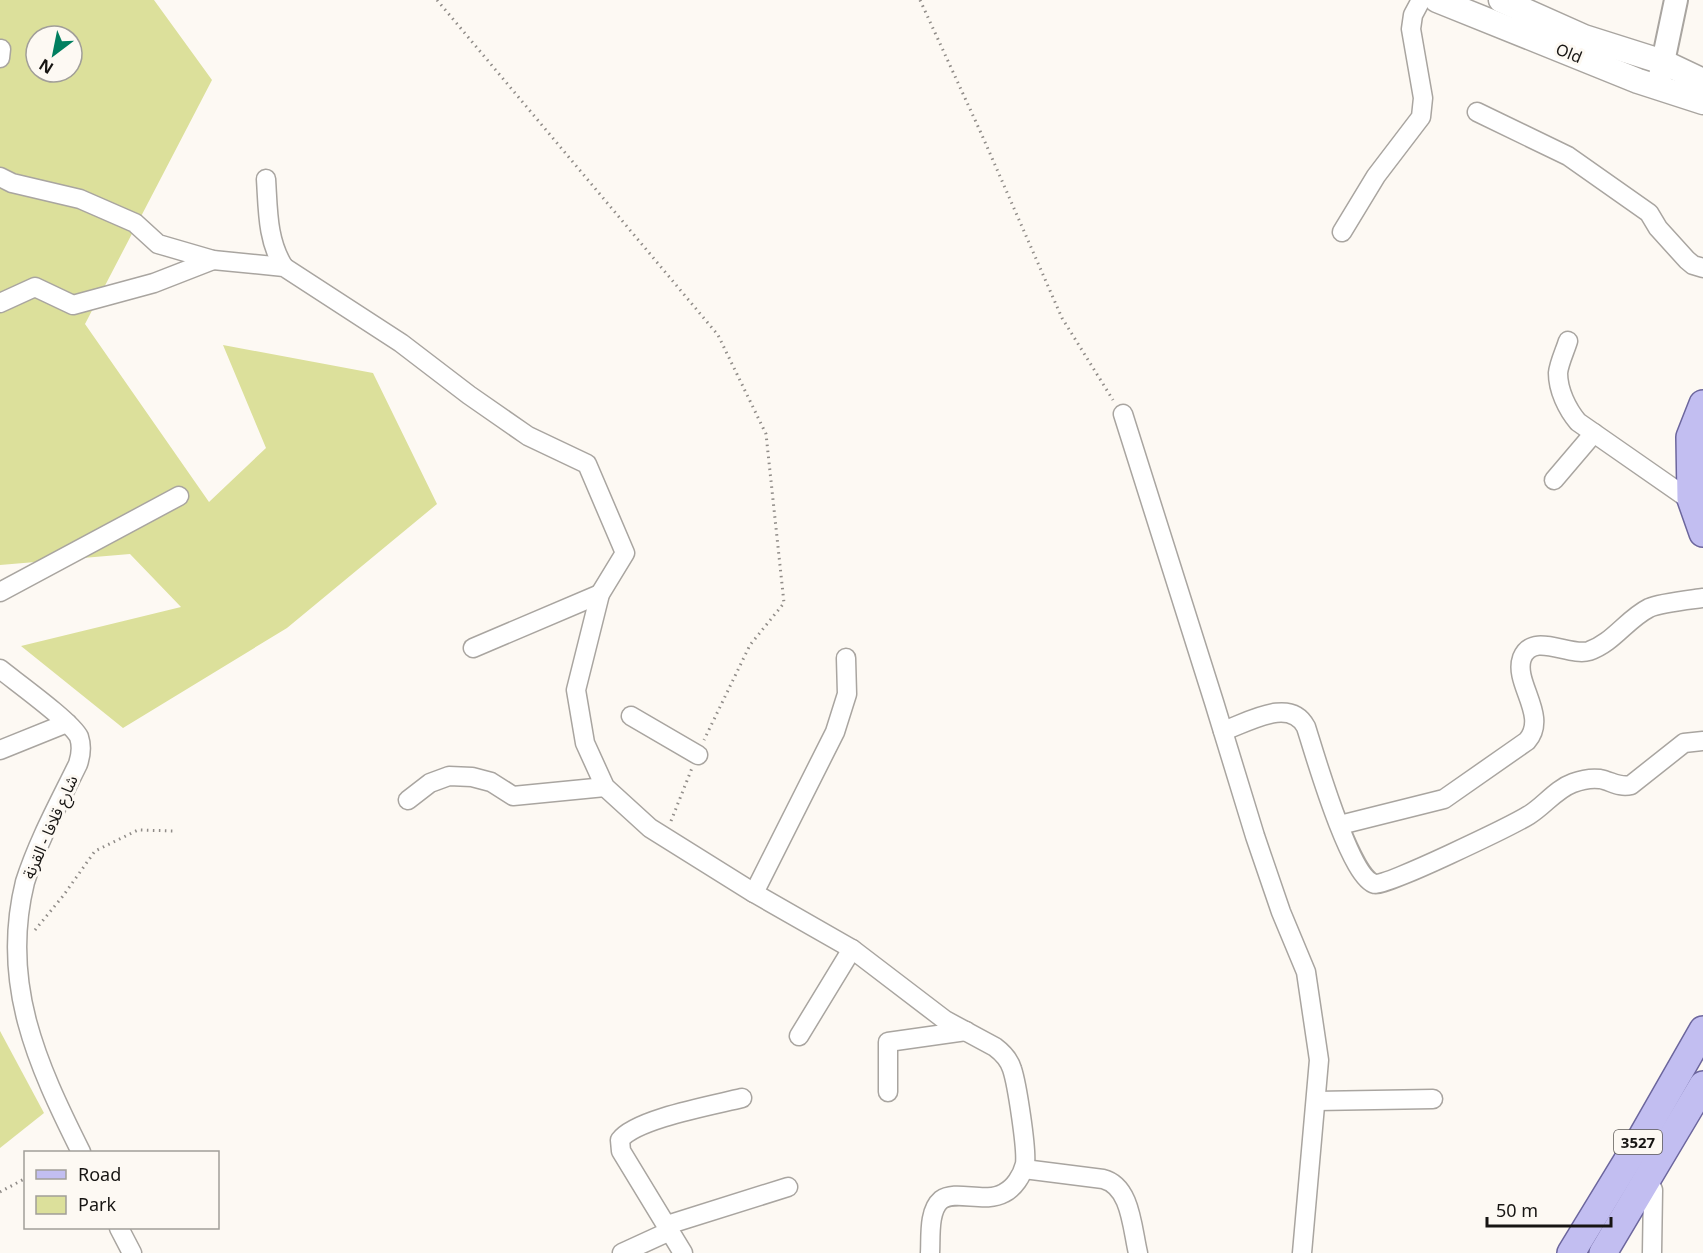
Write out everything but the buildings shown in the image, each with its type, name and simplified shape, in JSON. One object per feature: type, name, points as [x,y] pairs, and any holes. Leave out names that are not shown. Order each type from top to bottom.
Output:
[{"type":"main road","name":"Old","points":[[1437,0],[1657,87],[1703,102]]},
{"type":"main road","name":"Old","points":[[1501,0],[1584,37],[1663,62],[1703,81]]},
{"type":"main road","points":[[1703,404],[1690,437],[1693,502],[1703,533]]},
{"type":"main road","name":"3527","points":[[1570,1253],[1643,1135],[1703,1030]]},
{"type":"main road","points":[[1647,1176],[1703,1085]]},
{"type":"main road","name":"3527","points":[[1603,1253],[1647,1176]]},
{"type":"street","points":[[1342,232],[1376,176],[1421,117],[1422,96],[1411,29],[1413,15],[1421,0]]},
{"type":"street","points":[[1657,87],[1676,0]]},
{"type":"street","points":[[0,58],[1,49]]},
{"type":"street","points":[[1478,112],[1568,156],[1649,213],[1658,228],[1687,260],[1703,268]]},
{"type":"street","points":[[0,177],[12,183],[80,199],[135,223],[158,244],[213,260],[284,267]]},
{"type":"street","points":[[266,179],[275,254],[284,267],[401,343],[528,436],[587,464],[625,553],[600,594],[576,690],[585,743],[605,787],[635,815],[664,836],[754,893],[852,948],[945,1020],[1002,1052],[1012,1068],[1025,1149],[1024,1168],[1013,1187],[1002,1195],[987,1198],[952,1196],[941,1201],[934,1212],[930,1253]]},
{"type":"street","points":[[0,303],[35,287],[74,305],[154,283],[213,260]]},
{"type":"street","points":[[1569,341],[1558,371],[1559,381],[1564,400],[1578,422],[1693,502]]},
{"type":"street","points":[[1122,414],[1255,836],[1281,912],[1306,972],[1319,1060],[1302,1253]]},
{"type":"street","points":[[1554,480],[1594,433]]},
{"type":"street","points":[[0,592],[179,496]]},
{"type":"street","points":[[473,648],[600,594]]},
{"type":"street","points":[[1340,825],[1444,799],[1527,741],[1533,733],[1535,723],[1521,666],[1524,654],[1531,647],[1543,645],[1586,652],[1602,645],[1649,608],[1703,598]]},
{"type":"street","points":[[754,893],[835,732],[847,694],[846,658]]},
{"type":"street","name":"شارع قلافا - القرنة","points":[[0,669],[67,723],[75,731],[80,741],[80,760],[34,857],[18,908],[13,950],[16,987],[40,1069],[81,1151]]},
{"type":"street","points":[[1223,732],[1277,712],[1287,711],[1296,715],[1306,727],[1327,795],[1354,862],[1369,881],[1375,884],[1381,884],[1422,867],[1530,815],[1571,784],[1599,779],[1628,786],[1684,743],[1703,741]]},
{"type":"street","points":[[631,716],[698,755]]},
{"type":"street","points":[[0,750],[67,723]]},
{"type":"street","points":[[408,800],[430,783],[449,776],[472,777],[491,782],[513,796],[605,787]]},
{"type":"street","points":[[799,1036],[852,948]]},
{"type":"street","points":[[888,1092],[888,1042],[966,1031]]},
{"type":"street","points":[[683,1253],[620,1149],[620,1140],[647,1123],[742,1098]]},
{"type":"street","points":[[1316,1101],[1433,1099]]},
{"type":"street","points":[[1024,1168],[1103,1179],[1113,1183],[1124,1195],[1138,1253]]},
{"type":"street","points":[[1647,1176],[1653,1190],[1652,1253]]},
{"type":"street","points":[[622,1253],[669,1228],[788,1187]]},
{"type":"street","points":[[120,1229],[132,1253]]},
{"type":"path","points":[[437,0],[718,335],[766,434],[784,603],[750,645],[698,755],[664,836]]},
{"type":"path","points":[[920,0],[1062,318],[1122,414]]},
{"type":"path","points":[[35,930],[95,851],[138,830],[175,831]]},
{"type":"path","points":[[0,1194],[24,1179]]},
{"type":"green space","points":[[0,0],[154,0],[212,80],[85,324],[209,502],[266,448],[223,345],[373,373],[437,504],[287,628],[123,728],[21,646],[181,607],[130,554],[0,565]]},
{"type":"green space","points":[[0,1031],[44,1113],[0,1148]]}]
